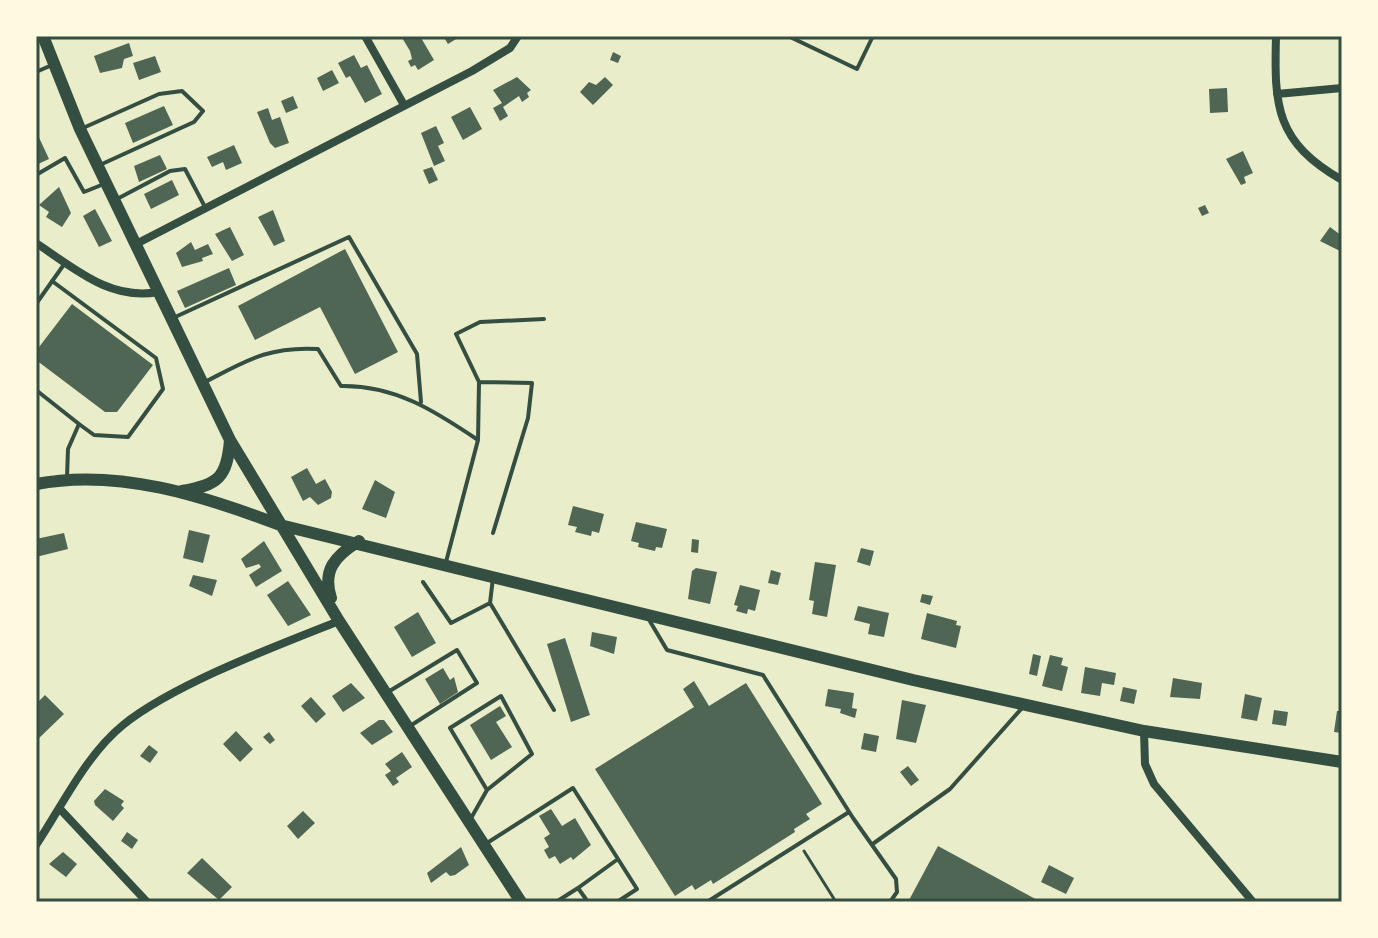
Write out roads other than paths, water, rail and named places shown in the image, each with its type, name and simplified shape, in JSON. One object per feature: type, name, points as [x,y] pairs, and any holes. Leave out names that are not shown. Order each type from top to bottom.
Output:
[{"type":"main road","points":[[43,36],[80,129],[230,440],[339,621],[521,902]]},
{"type":"main road","points":[[179,491],[210,487],[222,475],[230,440]]},
{"type":"main road","points":[[36,484],[67,479],[179,491],[280,525],[359,541],[1024,705],[1144,731],[1342,762]]},
{"type":"main road","points":[[339,621],[327,583],[329,567],[359,541]]},
{"type":"street","points":[[365,36],[404,105]]},
{"type":"street","points":[[136,244],[510,48],[518,36]]},
{"type":"street","points":[[1276,36],[1280,115],[1296,146],[1316,165],[1342,180]]},
{"type":"street","points":[[1277,94],[1342,88]]},
{"type":"street","points":[[36,243],[109,290],[139,295],[158,292]]},
{"type":"street","points":[[36,845],[92,761],[118,729],[144,711],[208,677],[339,621]]},
{"type":"street","points":[[1144,731],[1145,764],[1154,784],[1253,902]]},
{"type":"street","points":[[60,809],[147,902]]},
{"type":"lane","points":[[788,36],[857,69],[873,36]]},
{"type":"lane","points":[[36,72],[54,64]]},
{"type":"lane","points":[[80,129],[159,94],[182,91],[203,111],[194,122],[98,166]]},
{"type":"lane","points":[[36,175],[65,158],[84,192],[107,183]]},
{"type":"lane","points":[[115,200],[170,171],[185,169],[205,207]]},
{"type":"lane","points":[[171,319],[349,237],[417,354],[421,402]]},
{"type":"lane","points":[[36,304],[65,262]]},
{"type":"lane","points":[[36,390],[94,435],[128,437],[163,389],[156,358],[52,281]]},
{"type":"lane","points":[[446,564],[478,440],[479,382],[456,334],[480,322],[544,319]]},
{"type":"lane","points":[[201,384],[271,352],[286,348],[318,349],[341,386],[367,385],[421,402],[478,440]]},
{"type":"lane","points":[[479,382],[532,383],[528,418],[493,533]]},
{"type":"lane","points":[[67,479],[68,449],[79,424]]},
{"type":"lane","points":[[493,575],[490,603],[554,710]]},
{"type":"lane","points":[[423,582],[451,623],[490,603]]},
{"type":"lane","points":[[646,614],[667,650],[763,675],[849,812],[896,879],[897,892],[890,902]]},
{"type":"lane","points":[[386,693],[457,650],[477,683],[409,727]]},
{"type":"lane","points":[[469,820],[487,790],[532,754],[501,696],[450,728],[487,790]]},
{"type":"lane","points":[[874,844],[950,789],[1024,705]]},
{"type":"lane","points":[[485,844],[573,788],[637,889],[617,902]]},
{"type":"lane","points":[[707,902],[849,812]]},
{"type":"lane","points":[[556,902],[618,858]]},
{"type":"lane","points":[[578,888],[588,902]]}]
